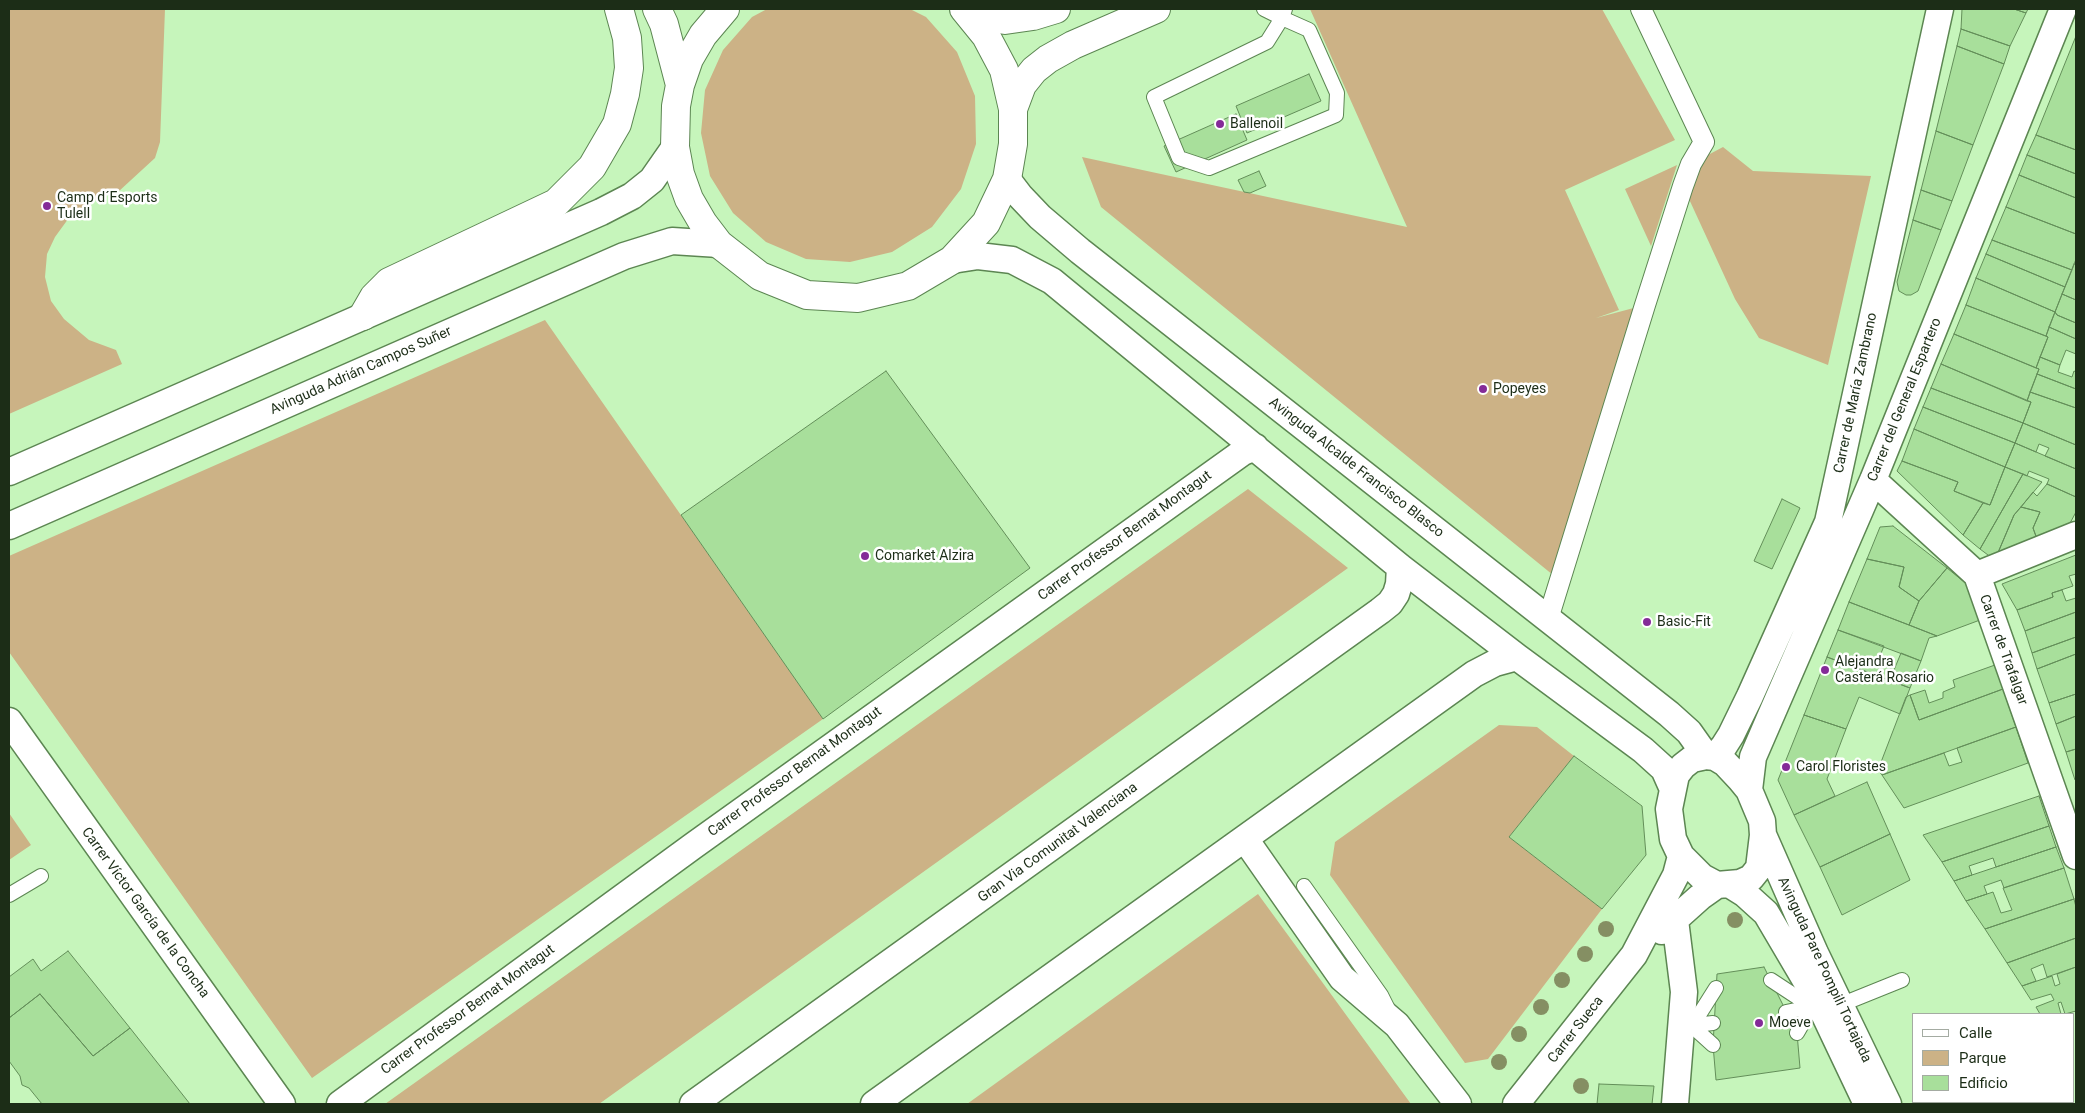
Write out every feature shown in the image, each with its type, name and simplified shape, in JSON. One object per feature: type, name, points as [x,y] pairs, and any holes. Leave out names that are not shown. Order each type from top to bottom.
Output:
[{"type":"main road","points":[[363,316],[374,296],[389,282],[556,203],[592,167],[617,124],[625,94],[629,68],[627,38],[618,9]]},
{"type":"main road","points":[[657,9],[664,24],[680,86]]},
{"type":"main road","points":[[725,9],[702,35],[689,60],[680,86],[676,106],[675,147],[680,174],[690,199],[702,223],[720,244],[760,276],[807,295],[858,298],[908,286],[952,260],[986,223],[1007,179],[1014,144],[1013,109],[1004,70],[986,36],[964,9]]},
{"type":"main road","points":[[968,9],[984,17],[1005,20],[1033,16],[1056,9]]},
{"type":"main road","points":[[1013,109],[1022,86],[1034,70],[1048,59],[1156,9]]},
{"type":"street","points":[[1548,619],[1690,164],[1704,142],[1641,9]]},
{"type":"street","name":"Carrer de María Zambrano","points":[[1710,756],[1724,746],[1746,704],[1828,522],[1940,9]]},
{"type":"street","name":"Carrer del General Espartero","points":[[1749,790],[1753,757],[1873,480],[2063,9]]},
{"type":"street","points":[[9,472],[601,212],[632,196],[652,180],[675,147]]},
{"type":"street","name":"Avinguda Alcalde Francisco Blasco","points":[[1007,179],[1040,217],[1080,251],[1669,714],[1689,732],[1710,756]]},
{"type":"street","name":"Avinguda Adrián Campos Suñer","points":[[9,526],[624,256],[672,241],[720,244]]},
{"type":"street","points":[[952,260],[978,256],[1012,260],[1052,281],[1400,567],[1517,657],[1643,750],[1664,769],[1672,787]]},
{"type":"street","name":"Carrer Professor Bernat Montagut","points":[[340,1104],[701,840],[1243,452],[1256,447]]},
{"type":"street","name":"Carrer de Trafalgar","points":[[1873,480],[1976,575],[2076,856]]},
{"type":"street","points":[[1976,575],[2076,536]]},
{"type":"street","name":"Gran Via Comunitat Valenciana","points":[[693,1104],[1380,611],[1390,603],[1396,594],[1399,584],[1400,567]]},
{"type":"street","points":[[874,1104],[1474,674],[1495,663],[1517,657]]},
{"type":"street","name":"Carrer Víctor García de la Concha","points":[[9,721],[282,1104]]},
{"type":"street","points":[[1710,756],[1725,763],[1749,790],[1762,821],[1763,835],[1759,868],[1751,878],[1740,883],[1723,884],[1702,877],[1681,856],[1673,839],[1669,809],[1676,775],[1682,766],[1692,759],[1710,756]]},
{"type":"street","name":"Avinguda Pare Pompili Tortajada","points":[[1763,835],[1780,877],[1824,1005],[1867,1104]]},
{"type":"street","points":[[1245,838],[1342,978],[1397,1025],[1458,1104]]},
{"type":"street","name":"Carrer Sueca","points":[[1516,1104],[1634,955],[1676,875],[1681,856]]},
{"type":"street","name":"Carrer Sueca","points":[[1634,955],[1700,897],[1723,884]]},
{"type":"street","name":"Avinguda Pare Pompili Tortajada","points":[[1723,884],[1745,894],[1766,913],[1888,1104]]},
{"type":"street","points":[[1675,920],[1684,981],[1686,1027],[1675,1104]]},
{"type":"lane","points":[[1264,9],[1283,13],[1309,30],[1337,92],[1336,115],[1209,168],[1180,158],[1154,97],[1267,42],[1283,13]]},
{"type":"lane","points":[[9,895],[41,876]]},
{"type":"lane","points":[[1304,886],[1381,995],[1397,1025]]},
{"type":"lane","points":[[1771,980],[1824,1005]]},
{"type":"lane","points":[[1786,1012],[1824,1005],[1902,980]]},
{"type":"lane","points":[[1686,1027],[1716,988]]},
{"type":"lane","points":[[1797,1033],[1824,1005]]},
{"type":"lane","points":[[1686,1027],[1713,1023]]},
{"type":"lane","points":[[1686,1027],[1712,1045]]},
{"type":"green space","name":"Camp d´Esports Tulell","points":[[9,9],[165,9],[160,142],[155,158],[118,192],[100,197],[71,215],[55,237],[47,254],[45,277],[51,301],[64,319],[89,340],[116,350],[122,364],[9,414]]},
{"type":"green space","points":[[767,9],[910,9],[926,17],[957,52],[975,96],[976,144],[961,189],[932,227],[892,252],[850,262],[806,259],[766,242],[733,213],[710,176],[701,133],[705,90],[723,50],[752,17]]},
{"type":"green space","points":[[1310,9],[1602,9],[1675,140],[1565,190],[1619,310],[1596,318],[1645,305],[1553,575],[1101,207],[1082,157],[1407,227]]},
{"type":"green space","points":[[1723,147],[1753,171],[1871,176],[1828,365],[1759,338],[1735,299],[1683,186],[1691,164]]},
{"type":"green space","points":[[1677,165],[1651,246],[1625,189]]},
{"type":"green space","points":[[545,320],[823,719],[312,1078],[9,652],[9,556]]},
{"type":"green space","points":[[1248,489],[1348,568],[599,1104],[385,1104]]},
{"type":"green space","points":[[1499,725],[1537,727],[1574,756],[1509,837],[1602,909],[1488,1059],[1465,1063],[1330,875],[1335,842]]},
{"type":"green space","points":[[9,813],[31,845],[9,860]]},
{"type":"green space","points":[[1258,894],[1411,1104],[967,1104]]},
{"type":"building","points":[[1962,9],[2014,9],[2026,13],[2010,46],[1961,29]]},
{"type":"building","points":[[2014,9],[2028,9],[2026,13]]},
{"type":"building","points":[[1961,29],[2010,46],[2004,64],[1957,46]]},
{"type":"building","points":[[2076,36],[2076,150],[2036,135]]},
{"type":"building","points":[[1957,46],[2004,64],[1973,145],[1936,131]]},
{"type":"building","points":[[1309,74],[1321,101],[1247,133],[1236,106]]},
{"type":"building","points":[[1236,114],[1247,140],[1176,172],[1164,146]]},
{"type":"building","points":[[1936,131],[1973,145],[1952,201],[1921,190]]},
{"type":"building","points":[[2036,135],[2076,150],[2076,174],[2027,155]]},
{"type":"building","points":[[2027,155],[2076,174],[2076,198],[2019,175]]},
{"type":"building","points":[[1259,171],[1266,186],[1250,193],[1244,192],[1238,180]]},
{"type":"building","points":[[2019,175],[2076,198],[2076,234],[2006,207]]},
{"type":"building","points":[[1921,190],[1952,201],[1941,230],[1913,220]]},
{"type":"building","points":[[2006,207],[2076,234],[2076,259],[2072,270],[1992,240]]},
{"type":"building","points":[[1913,220],[1941,230],[1918,291],[1911,295],[1906,295],[1899,291],[1897,282]]},
{"type":"building","points":[[1992,240],[2072,270],[2065,287],[1986,254]]},
{"type":"building","points":[[1986,254],[2065,287],[2055,312],[1976,278]]},
{"type":"building","points":[[2074,264],[2076,265],[2076,300],[2062,294]]},
{"type":"building","points":[[1976,278],[2055,312],[2046,336],[1966,305]]},
{"type":"building","points":[[2062,294],[2076,300],[2076,323],[2057,315],[2055,312]]},
{"type":"building","points":[[1966,305],[2048,337],[2036,368],[1954,334]]},
{"type":"building","points":[[2055,312],[2057,315],[2076,323],[2076,339],[2049,327]]},
{"type":"building","points":[[2049,327],[2076,339],[2076,354],[2066,350],[2060,365],[2040,357],[2048,337],[2046,336]]},
{"type":"building","points":[[1954,334],[2039,369],[2027,401],[1941,364]]},
{"type":"building","points":[[2040,357],[2060,365],[2058,372],[2072,377],[2074,371],[2076,372],[2076,389],[2037,374],[2039,369],[2036,368]]},
{"type":"building","points":[[1941,364],[2031,402],[2023,423],[1931,388]]},
{"type":"building","name":"Comarket Alzira","points":[[886,371],[1030,568],[823,719],[681,515]]},
{"type":"building","points":[[2037,374],[2076,389],[2076,408],[2030,392]]},
{"type":"building","points":[[1931,388],[2023,423],[2015,443],[1923,407]]},
{"type":"building","points":[[2030,392],[2076,408],[2076,445],[2023,423],[2031,402],[2027,401]]},
{"type":"building","points":[[1923,407],[2015,443],[2005,467],[1914,429]]},
{"type":"building","points":[[2023,423],[2076,445],[2076,469],[2045,456],[2049,448],[2039,444],[2036,452],[2015,443]]},
{"type":"building","points":[[1914,429],[2005,467],[1990,505],[1954,491],[1958,482],[1902,461]]},
{"type":"building","points":[[2015,443],[2076,469],[2076,497],[2047,484],[2049,479],[2029,471],[2027,476],[2005,467]]},
{"type":"building","points":[[1902,461],[1958,482],[1954,491],[1983,503],[1963,535],[1897,471]]},
{"type":"building","points":[[2005,467],[2023,474],[1980,549],[1963,535],[1983,503],[1990,505]]},
{"type":"building","points":[[2023,474],[2042,482],[2014,515],[1997,555],[1992,558],[1980,549]]},
{"type":"building","points":[[2047,484],[2076,497],[2076,512],[2069,525],[2037,539],[2033,528],[2040,512],[2021,507],[2033,492],[2037,496]]},
{"type":"building","points":[[1782,499],[1800,508],[1772,569],[1754,561]]},
{"type":"building","points":[[2021,507],[2040,512],[2033,528],[2037,539],[1997,555],[2014,515]]},
{"type":"building","points":[[1893,526],[1947,568],[1919,601],[1899,587],[1904,567],[1867,559],[1880,527]]},
{"type":"building","points":[[2076,555],[2076,574],[2069,576],[2073,586],[2052,593],[2053,597],[2017,610],[2002,584]]},
{"type":"building","points":[[1867,559],[1904,567],[1899,587],[1919,601],[1909,625],[1849,602]]},
{"type":"building","points":[[1947,568],[1968,585],[1980,620],[1937,636],[1909,625],[1919,601]]},
{"type":"building","points":[[2062,590],[2066,601],[2076,598],[2076,612],[2025,631],[2017,610],[2053,597],[2052,593]]},
{"type":"building","points":[[1849,602],[1937,636],[1929,638],[1921,661],[1838,630]]},
{"type":"building","points":[[2076,612],[2076,637],[2032,653],[2025,631]]},
{"type":"building","points":[[1838,630],[1884,646],[1877,663],[1894,670],[1901,653],[1921,661],[1910,688],[1827,657]]},
{"type":"building","points":[[2076,637],[2076,654],[2037,669],[2032,653]]},
{"type":"building","points":[[2076,654],[2076,694],[2049,703],[2037,669]]},
{"type":"building","points":[[1827,657],[1910,688],[1900,714],[1859,697],[1846,729],[1804,715]]},
{"type":"building","points":[[1995,665],[2003,689],[1919,720],[1910,695],[1925,690],[1929,703],[1943,698],[1943,692],[1955,687],[1953,680]]},
{"type":"building","points":[[2003,689],[2016,727],[1882,775],[1878,770],[1906,697],[1910,695],[1919,720]]},
{"type":"building","points":[[2076,694],[2076,716],[2056,724],[2049,703]]},
{"type":"building","points":[[1804,715],[1846,729],[1827,779],[1835,796],[1794,815],[1778,780]]},
{"type":"building","points":[[2076,716],[2076,749],[2066,752],[2056,724]]},
{"type":"building","points":[[2016,727],[2028,763],[1904,808],[1882,775],[1944,753],[1949,766],[1962,762],[1957,748]]},
{"type":"building","points":[[2076,749],[2076,780],[2075,780],[2066,752]]},
{"type":"building","points":[[1574,756],[1642,806],[1646,855],[1602,909],[1509,837]]},
{"type":"building","points":[[1867,782],[1890,834],[1820,867],[1794,815]]},
{"type":"building","points":[[2039,796],[2049,826],[1942,862],[1923,835]]},
{"type":"building","points":[[2049,826],[2056,847],[1996,867],[1993,858],[1969,866],[1972,875],[1954,881],[1942,862]]},
{"type":"building","points":[[1890,834],[1910,880],[1842,915],[1820,867]]},
{"type":"building","points":[[2056,847],[2064,868],[2004,888],[2001,880],[1984,886],[1987,894],[1966,901],[1954,881]]},
{"type":"building","points":[[2064,868],[2074,899],[1985,929],[1966,901],[1993,892],[2001,913],[2012,910],[2003,888]]},
{"type":"building","points":[[2074,899],[2076,907],[2076,938],[2007,963],[1985,929]]},
{"type":"building","points":[[2076,938],[2076,967],[2047,977],[2043,964],[2031,969],[2036,981],[2022,986],[2007,963]]},
{"type":"building","points":[[68,951],[130,1028],[93,1056],[40,994],[9,1018],[9,977],[33,959],[41,971]]},
{"type":"building","points":[[1764,967],[1797,1033],[1800,1068],[1716,1080],[1713,1045],[1717,974]]},
{"type":"building","points":[[2076,967],[2076,1011],[2065,1013],[2061,1002],[2058,1003],[2061,1013],[2039,1013],[2036,1007],[2054,1000],[2051,994],[2031,1000],[2022,986],[2052,976],[2055,986],[2060,984],[2057,974]]},
{"type":"building","points":[[40,994],[93,1056],[130,1028],[190,1104],[42,1104],[29,1088],[22,1085],[20,1076],[9,1061],[9,1018]]},
{"type":"building","points":[[1599,1084],[1654,1086],[1652,1104],[1597,1104]]},
{"type":"place","name":"Ballenoil","points":[[1220,124]]},
{"type":"place","name":"Camp d´Esports Tulell","points":[[47,206]]},
{"type":"place","name":"Popeyes","points":[[1483,389]]},
{"type":"place","name":"Comarket Alzira","points":[[865,556]]},
{"type":"place","name":"Basic-Fit","points":[[1647,622]]},
{"type":"place","name":"Alejandra Casterá Rosario","points":[[1825,670]]},
{"type":"place","name":"Carol Floristes","points":[[1786,767]]},
{"type":"place","name":"Moeve","points":[[1759,1023]]}]
